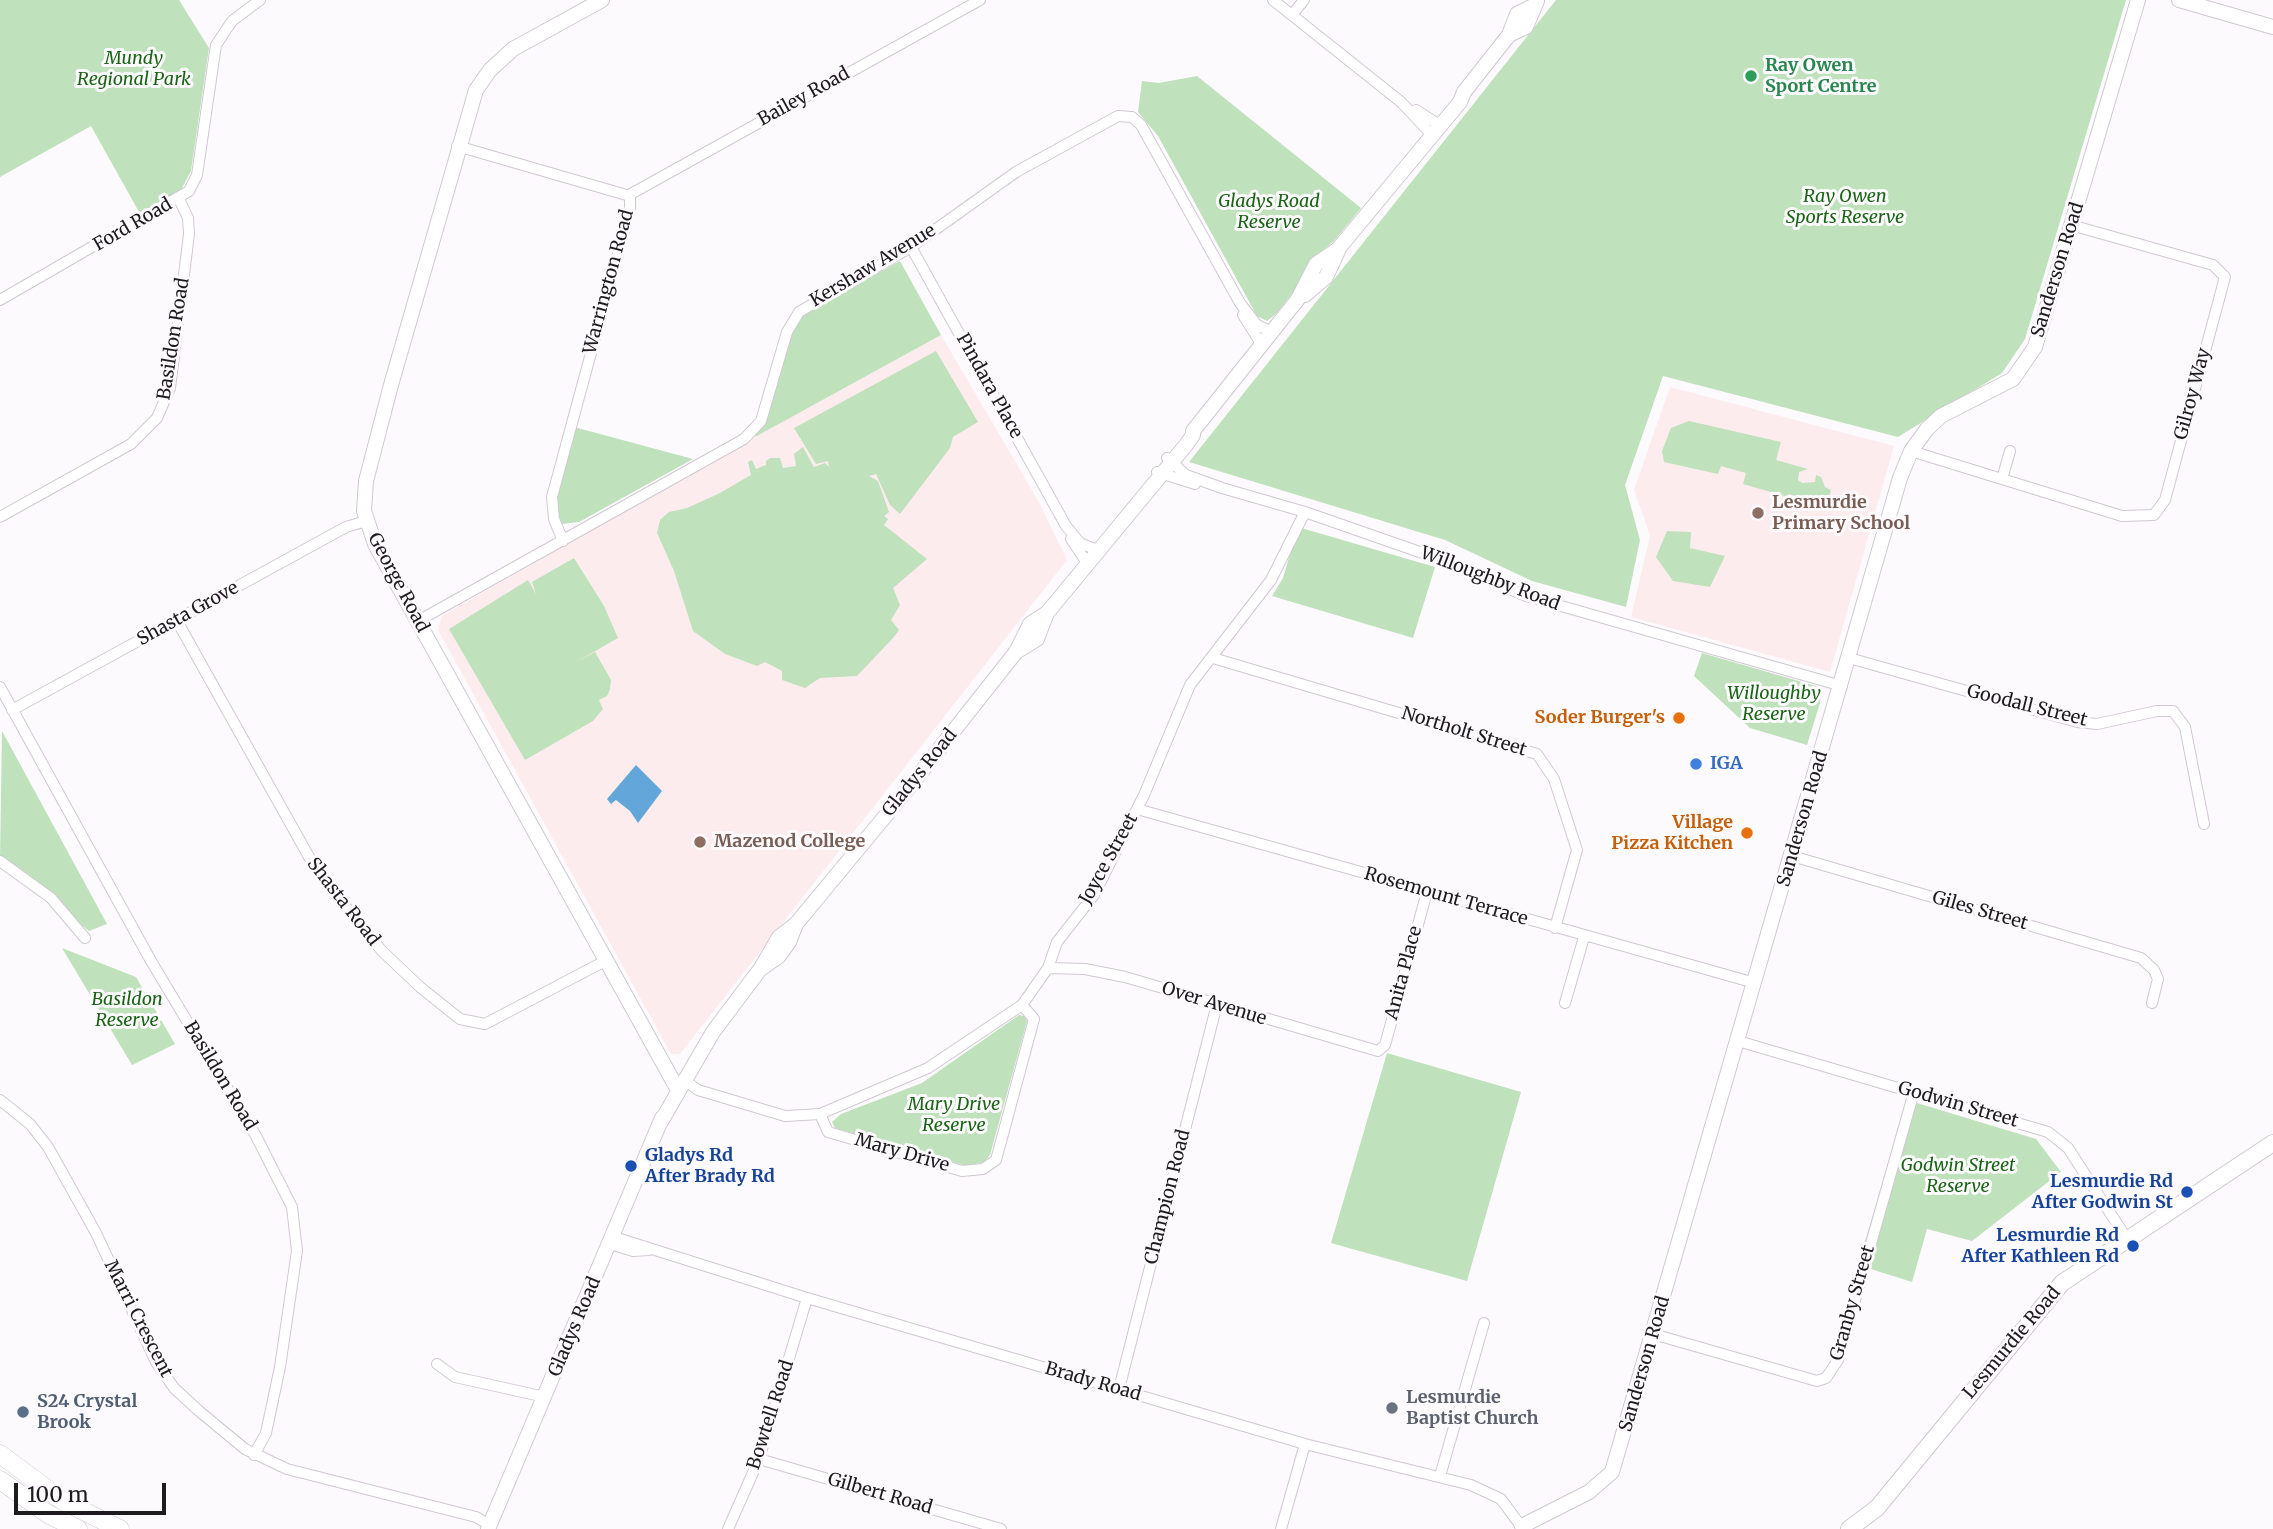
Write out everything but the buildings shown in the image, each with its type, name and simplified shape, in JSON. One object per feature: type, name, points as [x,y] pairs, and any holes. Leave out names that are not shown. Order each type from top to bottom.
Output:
[{"type":"main road","name":"Lesmurdie Road","points":[[1849,1529],[1877,1508],[2052,1294],[2082,1267],[2273,1143]]},
{"type":"main road","points":[[0,1454],[63,1501],[120,1529]]},
{"type":"main road","points":[[0,1480],[48,1514],[78,1529]]},
{"type":"main road","points":[[37,1484],[41,1500],[91,1529]]},
{"type":"street","name":"Ford Road","points":[[0,300],[179,199],[192,188],[197,175],[216,45],[232,21],[260,0]]},
{"type":"street","name":"George Road","points":[[602,0],[521,45],[497,62],[476,90],[457,146],[369,470],[365,491],[366,522],[605,961],[662,1063],[678,1081]]},
{"type":"street","name":"Bailey Road","points":[[629,195],[980,0]]},
{"type":"street","points":[[1273,0],[1434,129]]},
{"type":"street","points":[[1292,15],[1304,0]]},
{"type":"street","name":"Sanderson Road","points":[[1522,1527],[1588,1492],[1612,1472],[1900,478],[1911,451],[1941,416],[2013,379],[2035,347],[2138,0]]},
{"type":"street","points":[[2179,0],[2273,27]]},
{"type":"street","name":"Gladys Road","points":[[489,1527],[659,1125],[695,1048],[713,1032],[761,968],[779,956],[789,942],[796,924],[1016,652],[1030,624],[1047,613],[1169,460],[1193,435],[1193,430],[1298,299],[1316,264],[1339,249],[1434,129],[1463,98],[1464,92],[1509,35],[1526,27],[1535,3]]},
{"type":"street","name":"Kershaw Avenue","points":[[418,621],[750,435],[761,421],[794,318],[817,300],[911,247],[1016,172],[1112,118],[1128,116],[1142,125],[1240,303],[1257,325],[1272,332]]},
{"type":"street","name":"Warrington Road","points":[[457,146],[629,195],[630,209],[552,497],[554,519],[563,541]]},
{"type":"street","name":"Basildon Road","points":[[0,517],[131,444],[158,418],[170,388],[189,234],[188,218],[179,199]]},
{"type":"street","name":"Gilroy Way","points":[[1911,451],[2122,516],[2154,515],[2165,500],[2225,276],[2213,265],[2071,225]]},
{"type":"street","name":"Pindara Place","points":[[911,247],[1066,526],[1071,540],[1087,563]]},
{"type":"street","name":"Kershaw Avenue","points":[[1240,303],[1247,323],[1262,345]]},
{"type":"street","points":[[2002,479],[2010,451]]},
{"type":"street","name":"Willoughby Road","points":[[1169,460],[1186,475],[1222,488]]},
{"type":"street","name":"Willoughby Road","points":[[1159,473],[1306,512],[1434,557],[1527,596],[1842,685]]},
{"type":"street","name":"Joyce Street","points":[[678,1081],[698,1090],[785,1116],[820,1114],[928,1068],[1022,1004],[1048,968],[1057,942],[1094,895],[1137,809],[1190,685],[1271,580],[1306,512]]},
{"type":"street","name":"Shasta Grove","points":[[12,710],[346,527],[366,522]]},
{"type":"street","name":"Pindara Place","points":[[1066,526],[1080,543],[1097,550]]},
{"type":"street","name":"Shasta Road","points":[[177,621],[309,860],[345,909],[420,987],[460,1019],[485,1024],[605,961]]},
{"type":"street","name":"Northolt Street","points":[[1213,658],[1536,754],[1554,779],[1577,850],[1555,928]]},
{"type":"street","name":"Goodall Street","points":[[1849,658],[2077,722],[2096,724],[2157,711],[2173,712],[2185,727],[2204,824]]},
{"type":"street","name":"Basildon Road","points":[[0,687],[151,961],[256,1136],[292,1207],[297,1251],[280,1367],[266,1433],[254,1455]]},
{"type":"street","name":"Rosemount Terrace","points":[[1137,809],[1755,983]]},
{"type":"street","name":"Giles Street","points":[[1792,856],[2141,958],[2154,970],[2158,979],[2158,988],[2152,1003]]},
{"type":"street","points":[[0,861],[51,898],[85,939]]},
{"type":"street","name":"Anita Place","points":[[1378,1051],[1385,1045],[1427,892]]},
{"type":"street","points":[[1565,1003],[1584,937]]},
{"type":"street","name":"Over Avenue","points":[[1048,968],[1102,972],[1378,1051]]},
{"type":"street","name":"Mary Drive","points":[[820,1114],[828,1132],[962,1171],[983,1169],[996,1160],[1034,1020],[1022,1004]]},
{"type":"street","name":"Champion Road","points":[[1119,1389],[1217,1004]]},
{"type":"street","name":"Godwin Street","points":[[1738,1041],[2058,1137],[2127,1239]]},
{"type":"street","name":"Granby Street","points":[[1653,1335],[1817,1381],[1826,1378],[1838,1360],[1914,1092]]},
{"type":"street","name":"Marri Crescent","points":[[0,1100],[30,1124],[48,1147],[96,1233],[165,1377],[199,1411],[254,1455],[294,1472],[476,1517],[489,1527]]},
{"type":"street","name":"Brady Road","points":[[612,1241],[634,1251],[649,1250],[1305,1444],[1440,1476],[1492,1493],[1509,1506],[1522,1527]]},
{"type":"street","name":"Bowtell Road","points":[[728,1529],[759,1459],[807,1298]]},
{"type":"street","points":[[1440,1476],[1484,1323]]},
{"type":"street","points":[[438,1364],[455,1377],[545,1397]]},
{"type":"street","points":[[1281,1529],[1305,1444]]},
{"type":"street","name":"Gilbert Road","points":[[759,1459],[1001,1529]]},
{"type":"shaded area","name":"Mazenod College","points":[[941,335],[1039,502],[1067,560],[680,1054],[671,1054],[438,630],[442,616],[754,437]]},
{"type":"shaded area","name":"Lesmurdie Primary School","points":[[1670,387],[1894,446],[1830,672],[1631,617],[1650,536],[1634,490]]},
{"type":"green space","name":"Mundy Regional Park","points":[[0,0],[179,0],[209,48],[191,171],[181,190],[144,213],[139,212],[91,126],[0,177]]},
{"type":"green space","name":"Ray Owen Sports Reserve","points":[[1556,0],[2126,0],[2025,339],[2002,373],[1898,437],[1663,376],[1625,485],[1640,540],[1626,607],[1532,581],[1445,540],[1189,462]]},
{"type":"green space","name":"Gladys Road Reserve","points":[[1197,76],[1361,208],[1334,241],[1311,260],[1305,277],[1276,314],[1267,321],[1257,316],[1158,136],[1138,112],[1142,81],[1159,83]]},
{"type":"green space","points":[[900,261],[941,335],[755,437],[792,320]]},
{"type":"green space","points":[[936,351],[978,422],[953,437],[950,448],[900,514],[890,505],[876,474],[869,476],[878,481],[889,512],[884,516],[888,519],[884,525],[927,559],[893,588],[900,605],[891,620],[899,630],[893,638],[857,676],[820,678],[805,688],[782,680],[782,671],[765,662],[757,666],[725,654],[693,631],[674,571],[657,533],[660,520],[669,512],[687,508],[751,475],[748,462],[752,460],[756,469],[766,465],[770,458],[780,458],[783,468],[796,466],[794,454],[803,447],[814,467],[825,463],[829,467],[828,461],[816,464],[794,428]]},
{"type":"green space","points":[[1689,421],[1781,442],[1776,460],[1808,469],[1799,472],[1798,480],[1802,483],[1815,482],[1816,475],[1821,477],[1825,487],[1831,490],[1828,501],[1832,502],[1830,508],[1792,506],[1795,496],[1789,494],[1788,497],[1743,484],[1746,473],[1721,466],[1718,474],[1664,462],[1662,451],[1671,428]]},
{"type":"green space","points":[[574,427],[693,459],[579,522],[562,524],[555,503]]},
{"type":"green space","points":[[1298,527],[1435,567],[1413,638],[1272,596],[1283,578]]},
{"type":"green space","points":[[1667,531],[1691,532],[1690,548],[1725,556],[1710,587],[1673,581],[1656,557]]},
{"type":"green space","points":[[574,558],[604,606],[618,638],[576,662],[595,652],[611,680],[610,689],[607,696],[599,700],[603,709],[593,721],[525,760],[449,629],[528,580],[536,594],[532,582]]},
{"type":"green space","name":"Willoughby Reserve","points":[[1702,653],[1816,686],[1821,692],[1820,703],[1807,745],[1750,728],[1694,676]]},
{"type":"green space","points":[[2,731],[107,924],[89,931],[0,859]]},
{"type":"green space","name":"Basildon Reserve","points":[[62,948],[136,977],[175,1044],[132,1065]]},
{"type":"green space","name":"Mary Drive Reserve","points":[[1019,1015],[1024,1016],[1027,1021],[990,1155],[984,1162],[967,1166],[835,1128],[832,1122],[841,1114],[922,1083]]},
{"type":"green space","points":[[1387,1053],[1521,1092],[1467,1281],[1331,1243]]},
{"type":"green space","name":"Godwin Street Reserve","points":[[1907,1100],[2036,1139],[2061,1172],[1972,1241],[1927,1229],[1912,1282],[1858,1265]]},
{"type":"water","points":[[636,765],[662,791],[638,823],[630,811],[616,800],[611,804],[607,799]]},
{"type":"place","name":"Ray Owen Sport Centre","points":[[1751,76]]},
{"type":"place","name":"Lesmurdie Primary School","points":[[1758,513]]},
{"type":"place","name":"Soder Burger's","points":[[1679,718]]},
{"type":"place","name":"IGA","points":[[1696,764]]},
{"type":"place","name":"Village Pizza Kitchen","points":[[1747,833]]},
{"type":"place","name":"Mazenod College","points":[[700,842]]},
{"type":"place","name":"Gladys Rd After Brady Rd","points":[[631,1166]]},
{"type":"place","name":"Lesmurdie Rd After Godwin St","points":[[2187,1192]]},
{"type":"place","name":"Lesmurdie Rd After Kathleen Rd","points":[[2133,1246]]},
{"type":"place","name":"Lesmurdie Baptist Church","points":[[1392,1408]]},
{"type":"place","name":"S24 Crystal Brook","points":[[23,1412]]}]
